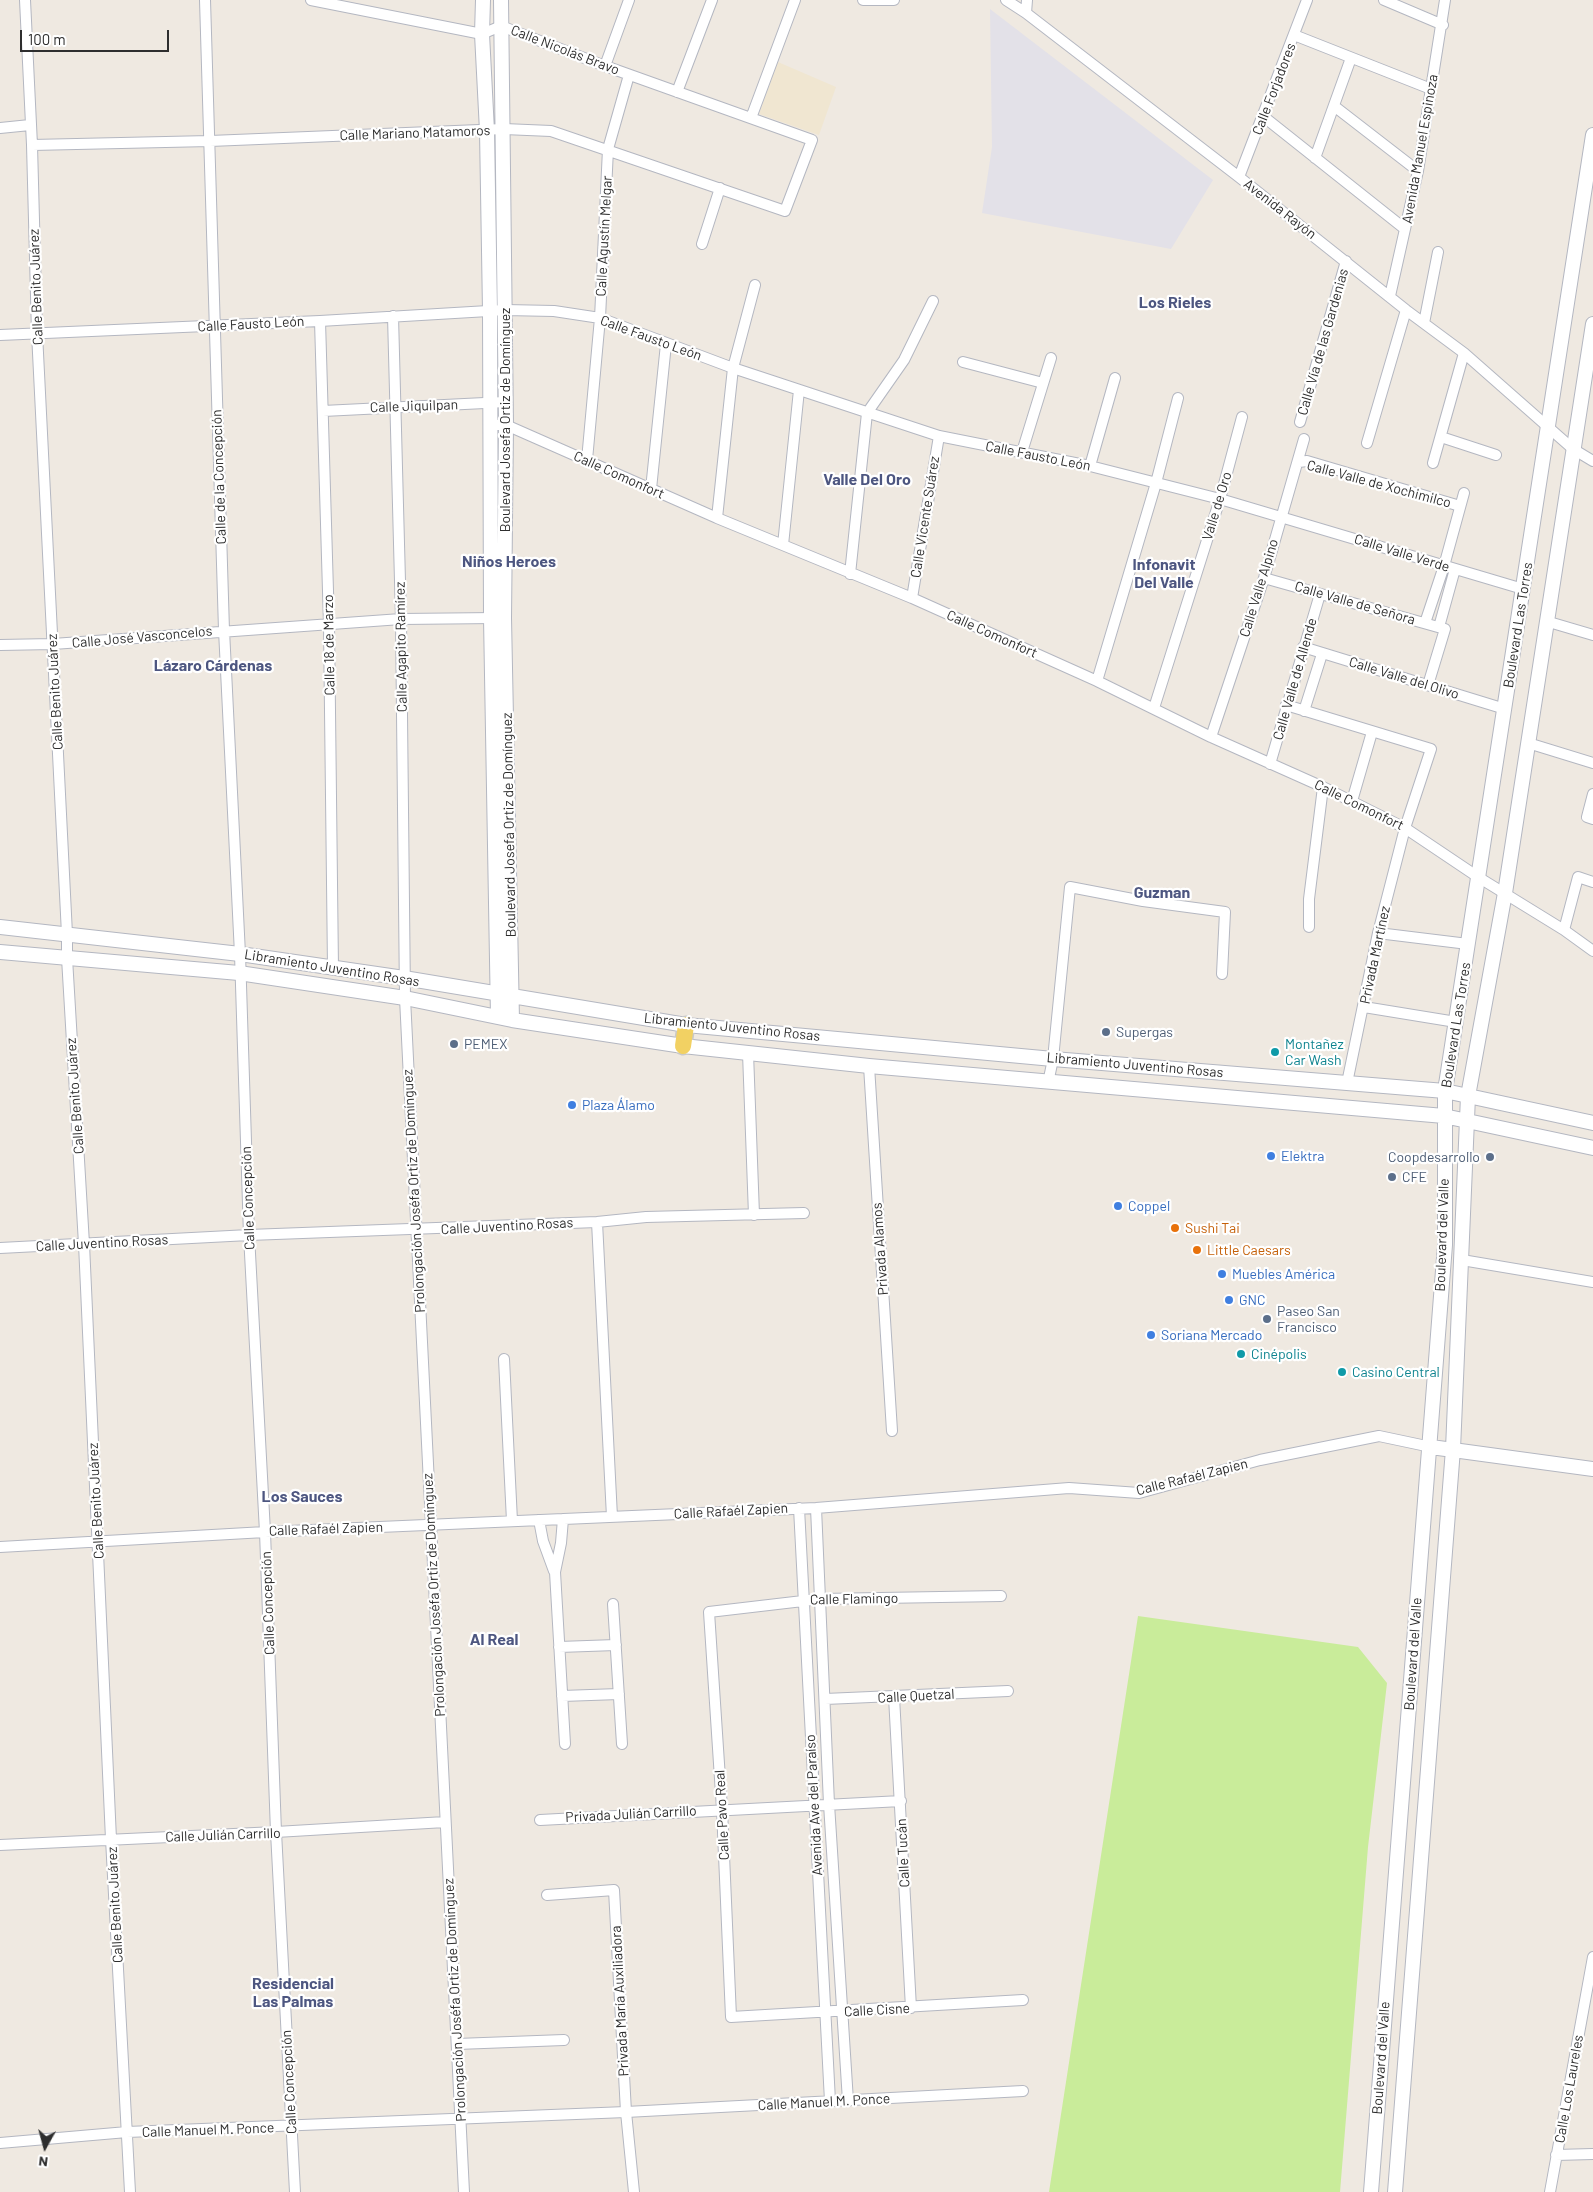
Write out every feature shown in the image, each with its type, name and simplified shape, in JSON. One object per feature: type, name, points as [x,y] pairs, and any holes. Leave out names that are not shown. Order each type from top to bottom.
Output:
[{"type":"main road","points":[[684,1046],[686,1025]]},
{"type":"street","name":"Calle Benito Juárez","points":[[25,0],[32,145],[37,333],[130,2192]]},
{"type":"street","name":"Calle de la Concepción","points":[[205,0],[224,630],[240,954]]},
{"type":"street","points":[[311,0],[482,34]]},
{"type":"street","name":"Boulevard Josefa Ortiz de Domínguez","points":[[483,0],[482,34],[487,131],[490,403],[498,618],[505,1018]]},
{"type":"street","name":"Boulevard Josefa Ortiz de Domínguez","points":[[498,618],[506,425],[501,0]]},
{"type":"street","points":[[605,66],[628,0]]},
{"type":"street","points":[[677,92],[712,0]]},
{"type":"street","points":[[751,118],[795,0]]},
{"type":"street","points":[[863,0],[894,0]]},
{"type":"street","name":"Avenida Rayón","points":[[1006,0],[1026,13],[1240,177],[1406,310],[1464,353],[1574,449],[1593,461]]},
{"type":"street","points":[[1026,13],[1027,0]]},
{"type":"street","name":"Calle Forjadores","points":[[1240,177],[1307,0]]},
{"type":"street","points":[[1384,0],[1443,25]]},
{"type":"street","name":"Avenida Manuel Espinoza","points":[[1390,296],[1418,171],[1443,25],[1445,0]]},
{"type":"street","name":"Calle Nicolás Bravo","points":[[482,34],[501,26],[629,75],[812,140],[785,211]]},
{"type":"street","points":[[1294,35],[1431,89]]},
{"type":"street","points":[[1315,158],[1351,58]]},
{"type":"street","name":"Calle Agustín Melgar","points":[[587,460],[600,318],[608,149],[629,75]]},
{"type":"street","points":[[1334,106],[1418,171]]},
{"type":"street","points":[[1264,117],[1406,229]]},
{"type":"street","points":[[0,128],[30,125]]},
{"type":"street","name":"Calle Mariano Matamoros","points":[[32,145],[210,141],[504,129],[551,131],[785,211]]},
{"type":"street","name":"Boulevard Las Torres","points":[[1444,1116],[1445,1091],[1593,135]]},
{"type":"street","points":[[702,244],[720,188]]},
{"type":"street","points":[[1424,323],[1438,252]]},
{"type":"street","name":"Calle Vía de las Gardenias","points":[[1300,422],[1346,261]]},
{"type":"street","points":[[717,518],[733,368],[755,285]]},
{"type":"street","points":[[850,574],[867,413],[904,360],[933,301]]},
{"type":"street","name":"Calle Fausto León","points":[[0,335],[320,321],[505,310],[554,311],[600,318],[733,368],[939,436],[1090,466],[1281,516]]},
{"type":"street","points":[[1367,443],[1406,310]]},
{"type":"street","name":"Calle Agapito Ramírez","points":[[393,316],[401,619],[404,998]]},
{"type":"street","name":"Calle 18 de Marzo","points":[[320,321],[329,625],[333,968]]},
{"type":"street","name":"Boulevard Las Torres","points":[[1467,1120],[1468,1096],[1505,893],[1549,622],[1593,324]]},
{"type":"street","points":[[651,489],[666,344]]},
{"type":"street","points":[[1434,463],[1464,353]]},
{"type":"street","points":[[1022,452],[1051,358]]},
{"type":"street","points":[[963,362],[1043,383]]},
{"type":"street","points":[[1090,466],[1115,378]]},
{"type":"street","points":[[783,546],[799,390]]},
{"type":"street","points":[[1097,680],[1156,483],[1178,398]]},
{"type":"street","name":"Calle Jiquilpan","points":[[323,411],[505,402]]},
{"type":"street","name":"Valle de Oro","points":[[1154,708],[1220,499],[1242,417]]},
{"type":"street","name":"Calle Comonfort","points":[[491,425],[506,425],[717,518],[912,598],[1097,680],[1270,764],[1323,787],[1405,828],[1478,877],[1564,930],[1593,951]]},
{"type":"street","name":"Calle Vicente Suárez","points":[[912,598],[939,436]]},
{"type":"street","points":[[1441,437],[1496,455]]},
{"type":"street","name":"Calle Valle Alpino","points":[[1211,736],[1264,578],[1304,440]]},
{"type":"street","name":"Calle Valle de Xochimilco","points":[[1299,462],[1307,461],[1460,506]]},
{"type":"street","points":[[1425,623],[1444,566],[1464,493]]},
{"type":"street","name":"Calle Valle Verde","points":[[1281,516],[1523,589]]},
{"type":"street","points":[[1428,685],[1455,569]]},
{"type":"street","name":"Calle Valle de Señora","points":[[1264,578],[1442,628]]},
{"type":"street","name":"Calle Valle de Allende","points":[[1270,764],[1320,594]]},
{"type":"street","name":"Calle José Vasconcelos","points":[[0,645],[52,644],[224,630],[329,625],[401,619],[498,618]]},
{"type":"street","points":[[1549,622],[1593,636]]},
{"type":"street","name":"Calle Valle del Olivo","points":[[1303,647],[1505,709]]},
{"type":"street","points":[[1304,711],[1322,654]]},
{"type":"street","points":[[1286,705],[1372,732],[1352,801]]},
{"type":"street","name":"Privada Martínez","points":[[1347,1083],[1378,933],[1405,828],[1431,749],[1372,732]]},
{"type":"street","points":[[1528,743],[1593,763]]},
{"type":"street","points":[[1309,927],[1309,899],[1323,787]]},
{"type":"street","points":[[1590,818],[1593,794]]},
{"type":"street","points":[[1564,930],[1578,877],[1593,882]]},
{"type":"street","points":[[1048,1082],[1053,1058],[1070,887],[1143,901],[1225,912],[1222,974]]},
{"type":"street","name":"Libramiento Juventino Rosas","points":[[0,927],[240,954],[505,994],[686,1025],[1445,1091],[1593,1123]]},
{"type":"street","points":[[1378,933],[1468,944]]},
{"type":"street","name":"Libramiento Juventino Rosas","points":[[0,952],[240,972],[404,998],[505,1018],[684,1046],[869,1066],[1444,1116],[1593,1148]]},
{"type":"street","name":"Calle Concepción","points":[[240,954],[249,1235],[265,1532],[276,1832],[295,2192]]},
{"type":"street","name":"Prolongación Joséfa Ortiz de Domínguez","points":[[404,998],[464,2192]]},
{"type":"street","points":[[1364,1007],[1456,1022]]},
{"type":"street","points":[[748,1053],[754,1215]]},
{"type":"street","name":"Privada Alamos","points":[[869,1066],[892,1431]]},
{"type":"street","name":"Boulevard del Valle","points":[[1371,2192],[1427,1470],[1431,1447],[1445,1245],[1444,1116]]},
{"type":"street","name":"Boulevard del Valle","points":[[1395,2192],[1453,1449],[1456,1340],[1462,1260],[1467,1120]]},
{"type":"street","name":"Calle Juventino Rosas","points":[[0,1248],[249,1235],[597,1222],[646,1216],[804,1213]]},
{"type":"street","points":[[597,1222],[612,1516]]},
{"type":"street","points":[[1462,1260],[1593,1282]]},
{"type":"street","points":[[1439,1321],[1446,1326],[1456,1340]]},
{"type":"street","points":[[504,1359],[512,1521]]},
{"type":"street","name":"Calle Rafaél Zapien","points":[[0,1547],[265,1532],[816,1508],[1069,1488],[1139,1493],[1260,1460],[1379,1436],[1431,1447],[1593,1469]]},
{"type":"street","name":"Avenida Ave del Paraíso","points":[[799,1508],[827,2012],[830,2102]]},
{"type":"street","name":"Avenida Ave del Paraíso","points":[[816,1508],[829,1804],[848,2100]]},
{"type":"street","points":[[554,1572],[561,1543],[563,1519]]},
{"type":"street","points":[[539,1520],[543,1541],[554,1572],[565,1744]]},
{"type":"street","points":[[1418,1592],[1442,1594]]},
{"type":"street","name":"Calle Flamingo","points":[[709,1612],[804,1600],[1001,1596]]},
{"type":"street","points":[[613,1604],[622,1744]]},
{"type":"street","name":"Calle Pavo Real","points":[[709,1612],[722,1809],[731,2017]]},
{"type":"street","points":[[559,1647],[616,1645]]},
{"type":"street","name":"Calle Quetzal","points":[[825,1699],[1008,1691]]},
{"type":"street","points":[[562,1696],[619,1694]]},
{"type":"street","name":"Calle Tucán","points":[[894,1697],[911,2008]]},
{"type":"street","points":[[722,1809],[901,1801]]},
{"type":"street","name":"Privada Julián Carrillo","points":[[540,1820],[722,1809]]},
{"type":"street","name":"Calle Julián Carrillo","points":[[0,1845],[446,1822]]},
{"type":"street","points":[[1397,1857],[1421,1857]]},
{"type":"street","name":"Privada María Auxiliadora","points":[[547,1895],[614,1890],[626,2112]]},
{"type":"street","name":"Calle Los Laureles","points":[[1550,2192],[1593,1957]]},
{"type":"street","name":"Calle Cisne","points":[[731,2017],[1023,2000]]},
{"type":"street","points":[[457,2044],[564,2040]]},
{"type":"street","name":"Calle Manuel M. Ponce","points":[[0,2143],[127,2132],[292,2127],[626,2112],[1023,2091]]},
{"type":"street","points":[[626,2112],[634,2192]]},
{"type":"street","points":[[1556,2155],[1593,2154]]},
{"type":"shaded area","points":[[990,9],[1213,180],[1171,249],[982,213],[992,147]]},
{"type":"shaded area","points":[[778,62],[836,87],[819,135],[759,114]]},
{"type":"green space","points":[[1138,1616],[1358,1647],[1387,1683],[1368,1847],[1340,2192],[1049,2192]]},
{"type":"place","name":"Supergas","points":[[1106,1032]]},
{"type":"place","name":"PEMEX","points":[[454,1044]]},
{"type":"place","name":"Montañez Car Wash","points":[[1275,1052]]},
{"type":"place","name":"Plaza Álamo","points":[[572,1105]]},
{"type":"place","name":"Elektra","points":[[1271,1156]]},
{"type":"place","name":"Coopdesarrollo","points":[[1490,1157]]},
{"type":"place","name":"CFE","points":[[1392,1177]]},
{"type":"place","name":"Coppel","points":[[1118,1206]]},
{"type":"place","name":"Sushi Tai","points":[[1175,1228]]},
{"type":"place","name":"Little Caesars","points":[[1197,1250]]},
{"type":"place","name":"Muebles América","points":[[1222,1274]]},
{"type":"place","name":"GNC","points":[[1229,1300]]},
{"type":"place","name":"Paseo San Francisco","points":[[1267,1319]]},
{"type":"place","name":"Soriana Mercado","points":[[1151,1335]]},
{"type":"place","name":"Cinépolis","points":[[1241,1354]]},
{"type":"place","name":"Casino Central","points":[[1342,1372]]},
{"type":"district","name":"Los Rieles","points":[[1175,303]]},
{"type":"district","name":"Valle Del Oro","points":[[867,480]]},
{"type":"district","name":"Niños Heroes","points":[[509,562]]},
{"type":"district","name":"Infonavit Del Valle","points":[[1164,574]]},
{"type":"district","name":"Lázaro Cárdenas","points":[[213,666]]},
{"type":"district","name":"Guzman","points":[[1162,893]]},
{"type":"district","name":"Los Sauces","points":[[302,1497]]},
{"type":"district","name":"Al Real","points":[[494,1640]]},
{"type":"district","name":"Residencial Las Palmas","points":[[293,1993]]}]
